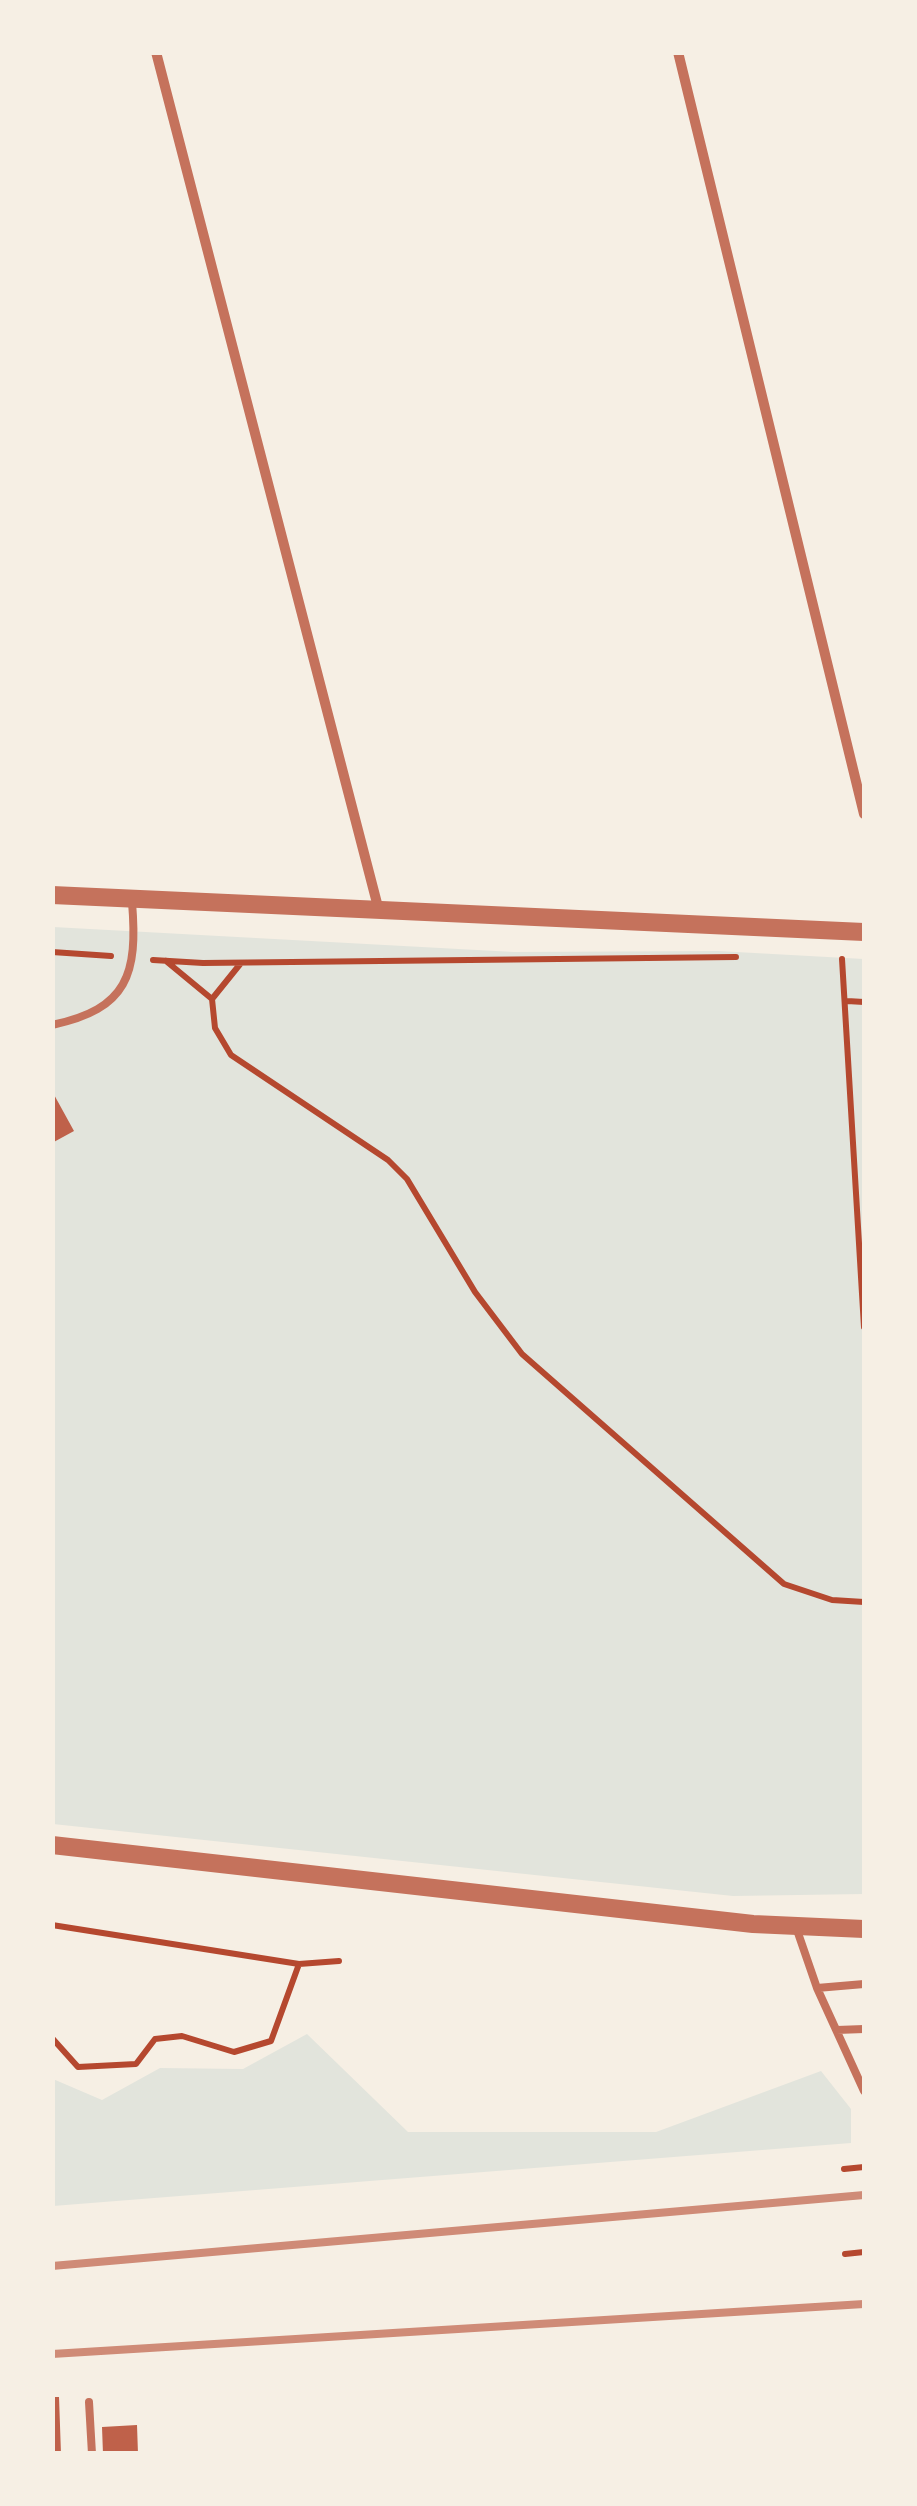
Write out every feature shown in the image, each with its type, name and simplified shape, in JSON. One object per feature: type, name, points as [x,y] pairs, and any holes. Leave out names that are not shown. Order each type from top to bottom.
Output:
[{"type":"street","points":[[156,52],[378,907]]},
{"type":"street","points":[[678,52],[864,814]]},
{"type":"street","points":[[52,895],[864,932]]},
{"type":"street","points":[[52,1844],[796,1928],[864,1929]]},
{"type":"lane","points":[[52,1025],[89,1017],[122,989],[132,958],[132,898]]},
{"type":"lane","points":[[796,1928],[817,1988],[864,2091]]},
{"type":"lane","points":[[817,1988],[864,1984]]},
{"type":"lane","points":[[837,2030],[864,2029]]},
{"type":"lane","points":[[849,2061],[864,2060]]},
{"type":"lane","points":[[89,2402],[92,2454]]},
{"type":"path","points":[[839,931],[847,1002],[864,1326]]},
{"type":"path","points":[[52,952],[241,963],[742,957]]},
{"type":"path","points":[[166,960],[212,1000],[220,1044],[231,1056],[388,1160],[407,1179],[475,1292],[522,1354],[784,1584],[832,1600],[864,1602]]},
{"type":"path","points":[[212,1000],[241,963]]},
{"type":"path","points":[[847,1002],[864,1002]]},
{"type":"path","points":[[52,1924],[299,1964],[339,1961]]},
{"type":"path","points":[[52,2038],[78,2067],[136,2064],[155,2038],[182,2036],[234,2052],[270,2041],[299,1964]]},
{"type":"path","points":[[844,2170],[864,2167]]},
{"type":"path","points":[[845,2254],[864,2252]]},
{"type":"shaded area","points":[[53,927],[514,952],[718,951],[864,959],[864,1894],[733,1896],[53,1824]]},
{"type":"shaded area","points":[[307,2034],[408,2132],[656,2132],[821,2071],[851,2109],[851,2143],[53,2206],[53,2079],[102,2100],[160,2068],[243,2069]]},
{"type":"building","points":[[52,1091],[74,1131],[52,1143]]},
{"type":"building","points":[[52,2397],[59,2397],[61,2454],[52,2454]]},
{"type":"building","points":[[137,2425],[138,2454],[103,2454],[102,2427]]},
{"type":"railway","points":[[52,2266],[864,2195]]},
{"type":"railway","points":[[52,2354],[864,2304]]}]
